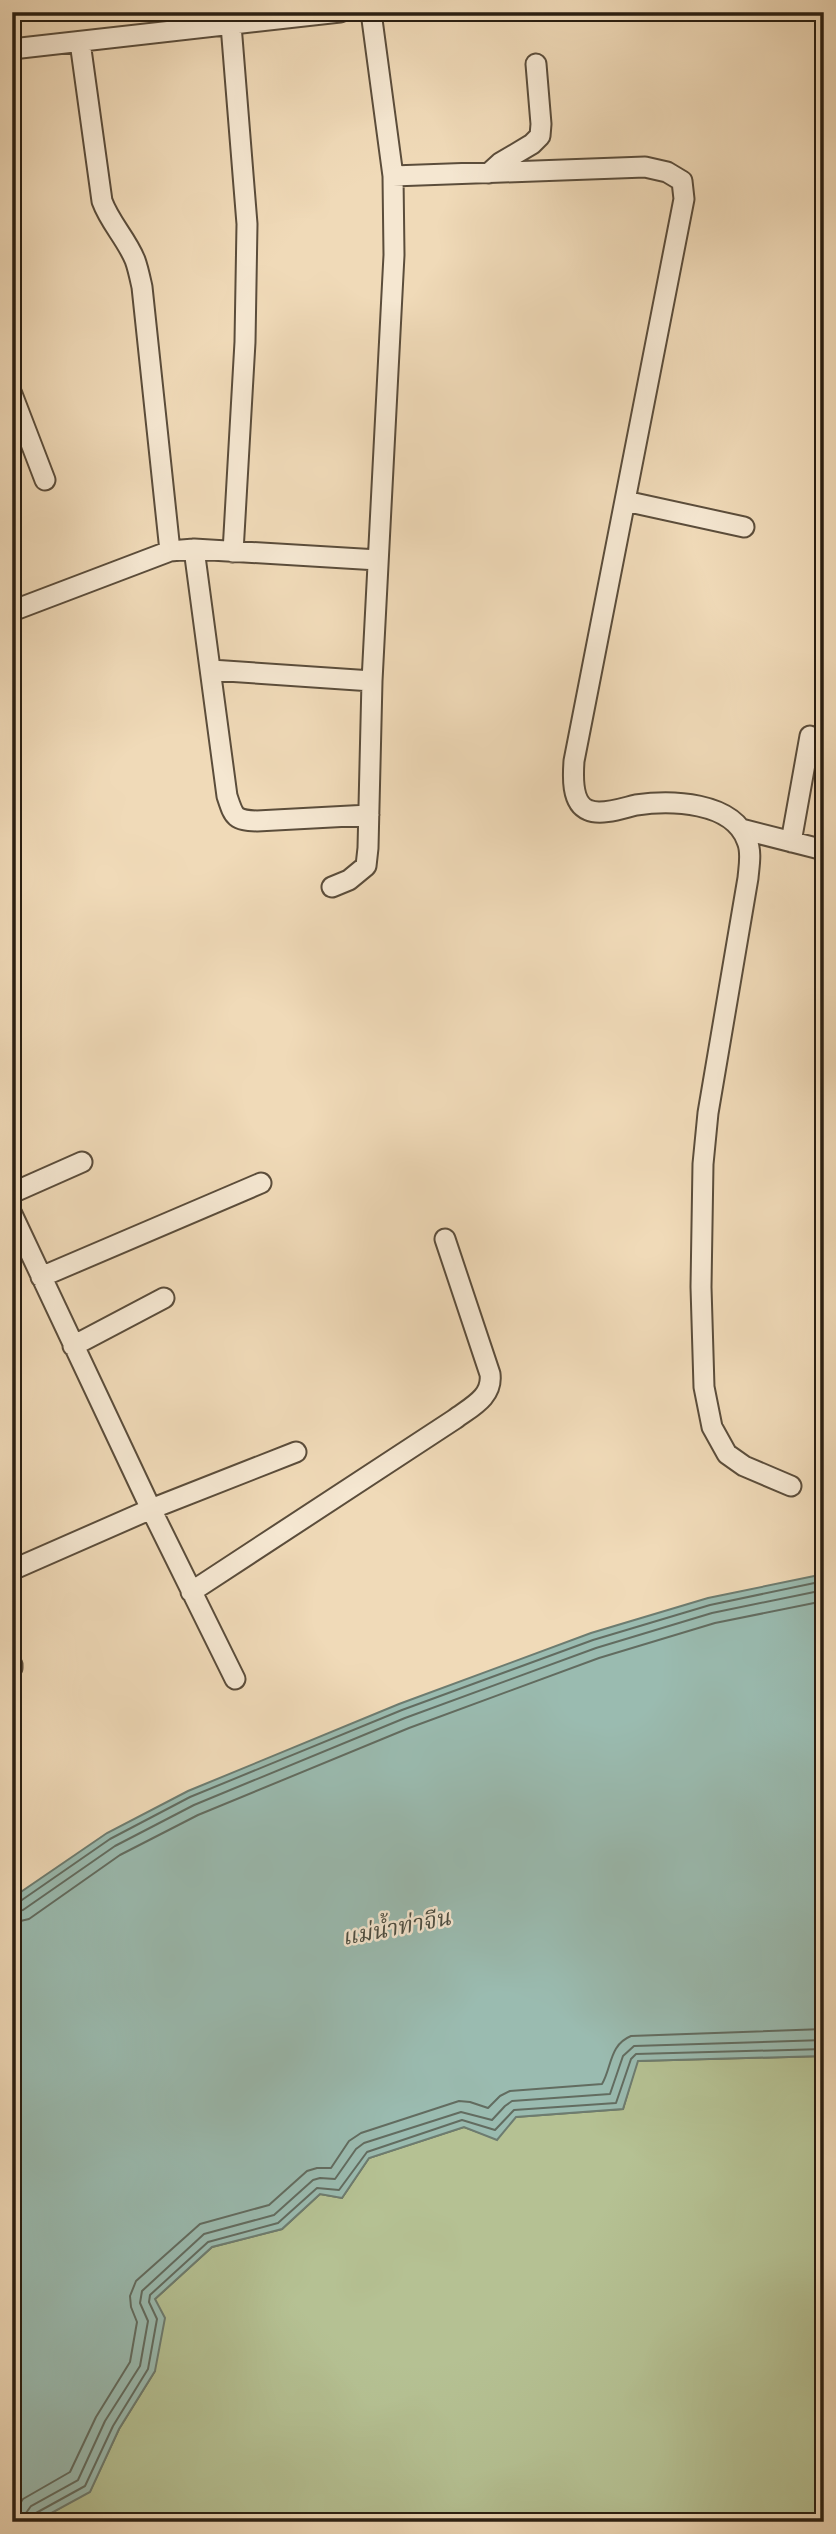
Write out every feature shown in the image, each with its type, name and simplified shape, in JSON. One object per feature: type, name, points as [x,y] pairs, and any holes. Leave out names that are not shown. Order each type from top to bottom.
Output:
[{"type":"street","points":[[12,49],[340,12]]},
{"type":"street","points":[[331,887],[349,880],[366,866],[372,681],[392,323],[393,176],[371,12]]},
{"type":"street","points":[[231,24],[247,224],[245,355],[233,552]]},
{"type":"street","points":[[80,42],[102,201],[108,219],[123,237],[135,260],[142,287],[170,551]]},
{"type":"street","points":[[489,173],[540,136],[536,64]]},
{"type":"street","points":[[393,176],[645,167],[667,172],[682,181],[684,199],[574,761],[573,783],[579,802],[587,810],[601,812],[660,802],[704,807],[728,817],[741,829],[750,849],[748,878],[708,1113],[703,1164],[701,1287],[704,1387],[712,1426],[727,1454],[744,1466],[792,1486]]},
{"type":"street","points":[[12,394],[45,480]]},
{"type":"street","points":[[625,502],[744,527]]},
{"type":"street","points":[[12,611],[170,551],[194,549],[378,560]]},
{"type":"street","points":[[194,549],[227,796],[232,814],[240,820],[257,821],[369,815]]},
{"type":"street","points":[[211,670],[372,681]]},
{"type":"street","points":[[791,842],[810,736]]},
{"type":"street","points":[[741,829],[824,850]]},
{"type":"street","points":[[12,1193],[82,1162]]},
{"type":"street","points":[[41,1278],[261,1183]]},
{"type":"street","points":[[12,1214],[151,1509],[235,1679]]},
{"type":"street","points":[[191,1592],[455,1419],[485,1395],[492,1385],[491,1374],[445,1239]]},
{"type":"street","points":[[73,1346],[164,1298]]},
{"type":"street","points":[[12,1570],[151,1509],[296,1452]]},
{"type":"green space","points":[[824,2056],[824,2522],[35,2522],[90,2491],[119,2429],[155,2371],[155,2299],[212,2247],[282,2229],[320,2194],[342,2198],[369,2158],[464,2127],[497,2139],[515,2117],[623,2109],[637,2061]]},
{"type":"water","name":"แม่น้ำท่าจีน","points":[[824,1574],[824,2056],[638,2061],[623,2109],[516,2117],[497,2140],[464,2127],[369,2158],[342,2198],[320,2194],[282,2229],[212,2247],[155,2299],[165,2318],[155,2371],[119,2429],[90,2492],[35,2522],[12,2522],[12,1898],[107,1833],[188,1791],[399,1704],[591,1633],[708,1598]]}]
